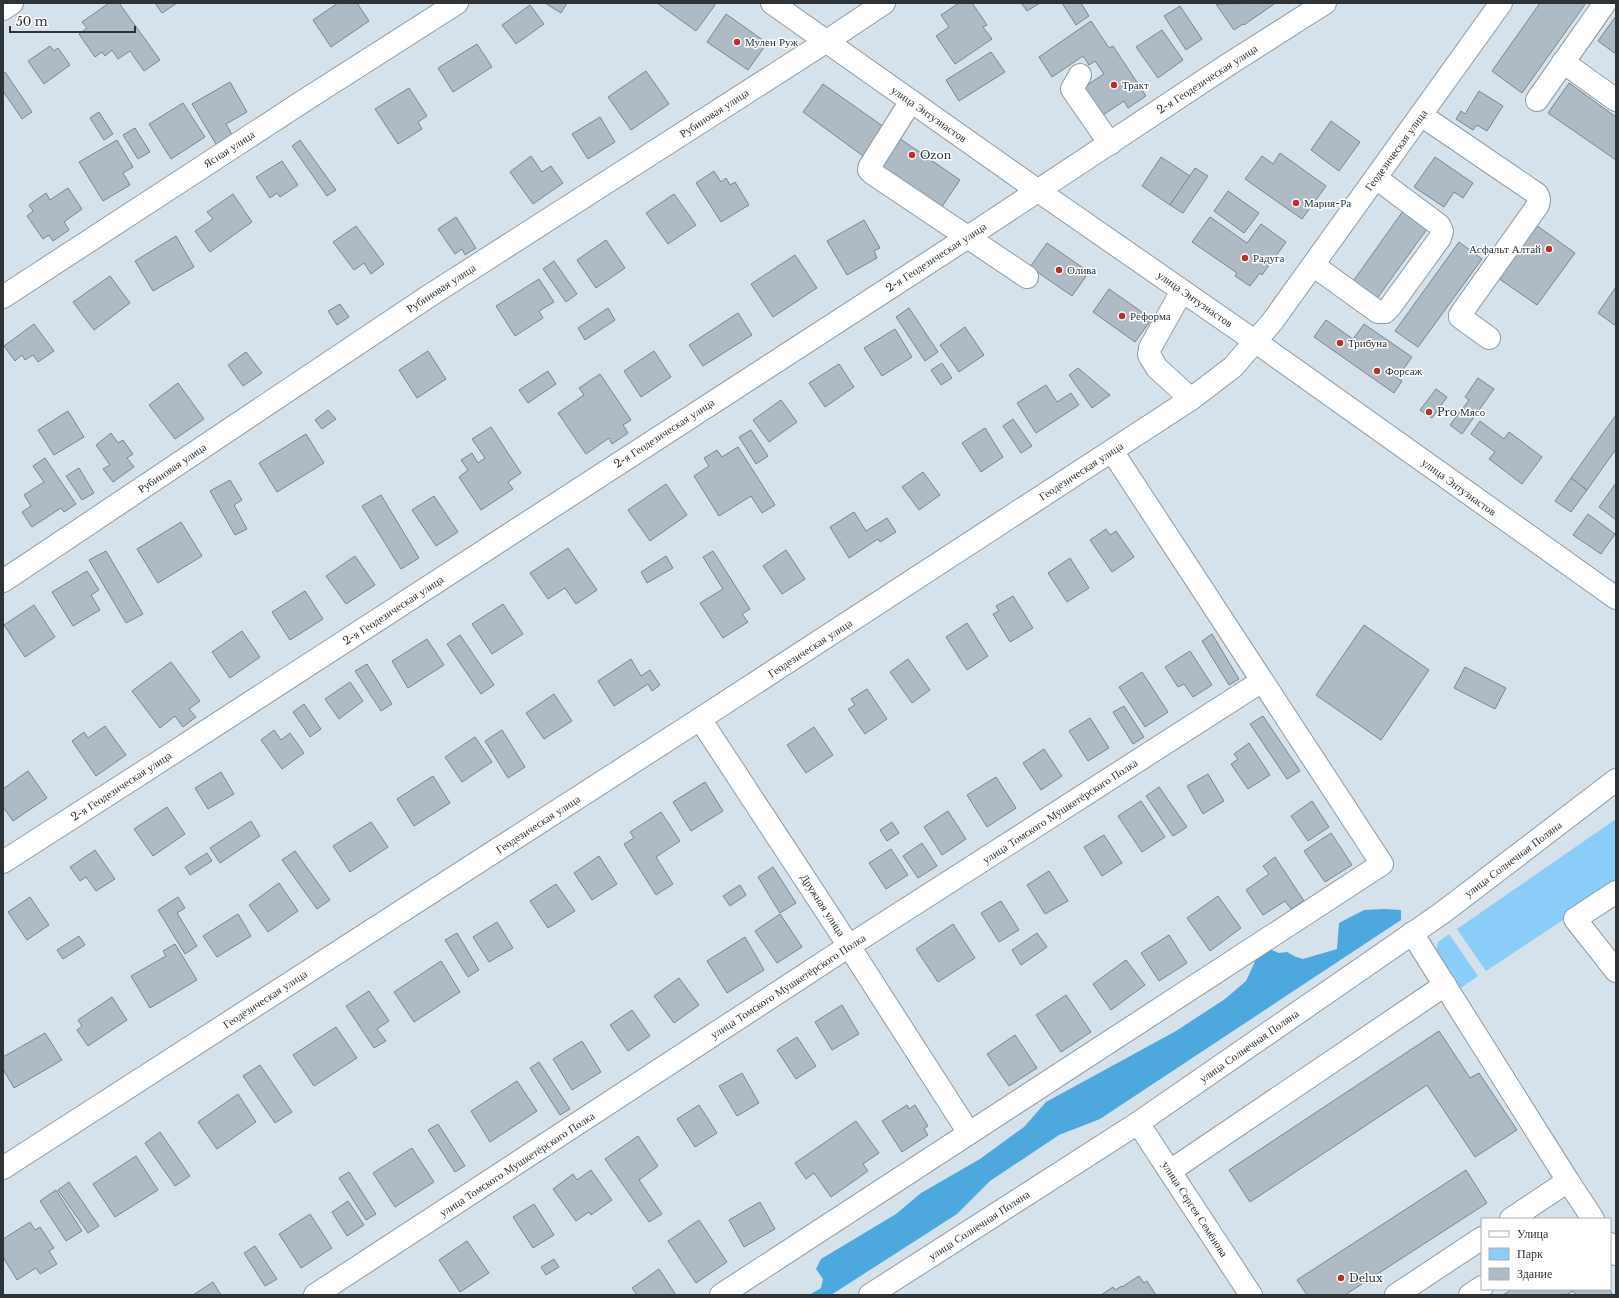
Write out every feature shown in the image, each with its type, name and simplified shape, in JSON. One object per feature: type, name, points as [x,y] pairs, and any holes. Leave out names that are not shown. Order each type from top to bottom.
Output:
[{"type":"street","points":[[3,8],[12,3]]},
{"type":"street","name":"Ясная улица","points":[[3,297],[295,106],[457,3]]},
{"type":"street","name":"улица Энтузиастов","points":[[772,3],[1256,342],[1616,598]]},
{"type":"street","name":"Рубиновая улица","points":[[3,581],[429,296],[884,3]]},
{"type":"street","name":"2-я Геодезическая улица","points":[[3,862],[968,237],[1226,66],[1325,3]]},
{"type":"street","name":"Геодезическая улица","points":[[3,1168],[700,719],[1112,451],[1191,399],[1233,367],[1272,322],[1501,3]]},
{"type":"street","points":[[1537,100],[1605,3]]},
{"type":"street","points":[[1563,62],[1616,100]]},
{"type":"street","points":[[1080,75],[1072,88],[1110,144]]},
{"type":"street","points":[[911,101],[870,166],[870,170],[872,173],[1027,277]]},
{"type":"street","points":[[1421,115],[1537,194],[1539,199],[1538,205],[1460,315],[1460,317],[1489,338]]},
{"type":"street","points":[[1313,265],[1378,312],[1385,312],[1404,288],[1440,238],[1442,231],[1439,225],[1376,178]]},
{"type":"street","points":[[1182,291],[1150,348],[1149,355],[1157,368],[1191,399]]},
{"type":"street","points":[[721,1295],[1382,864],[1112,451]]},
{"type":"street","name":"улица Томского Мушкетёрского Полка","points":[[316,1295],[849,946],[1262,681]]},
{"type":"street","name":"Дружная улица","points":[[700,719],[849,946],[968,1133]]},
{"type":"street","name":"улица Солнечная Поляна","points":[[870,1295],[1138,1123],[1442,913],[1616,780]]},
{"type":"street","points":[[1616,892],[1575,919],[1616,971]]},
{"type":"street","points":[[1412,933],[1590,1218]]},
{"type":"street","points":[[1170,1170],[1445,985]]},
{"type":"street","name":"улица Сергея Семёнова","points":[[1138,1123],[1252,1295]]},
{"type":"street","points":[[1512,1218],[1568,1181]]},
{"type":"street","points":[[1396,1295],[1481,1239]]},
{"type":"street","points":[[1470,1295],[1481,1288]]},
{"type":"green space","points":[[1616,819],[1616,885],[1486,971],[1457,929]]},
{"type":"green space","points":[[1449,934],[1478,976],[1458,990],[1439,962],[1437,949],[1438,942]]},
{"type":"shaded area","points":[[1364,910],[1401,910],[1401,920],[1100,1119],[1059,1135],[990,1181],[957,1214],[831,1295],[809,1295],[821,1288],[823,1279],[816,1269],[821,1259],[896,1214],[921,1193],[980,1159],[1024,1127],[1046,1102],[1176,1031],[1225,999],[1246,981],[1258,955],[1272,950],[1279,953],[1287,952],[1303,959],[1337,949],[1339,923]]},
{"type":"building","points":[[109,3],[119,3],[160,60],[144,71],[130,51],[118,59],[112,50],[105,56],[102,52],[95,57],[79,34],[87,28],[82,22]]},
{"type":"building","points":[[155,3],[177,3],[162,13]]},
{"type":"building","points":[[338,3],[357,3],[369,21],[331,47],[313,20]]},
{"type":"building","points":[[545,3],[567,3],[561,13]]},
{"type":"building","points":[[657,3],[713,3],[715,5],[696,31]]},
{"type":"building","points":[[959,3],[972,3],[987,25],[983,27],[992,39],[955,64],[936,36],[949,27],[941,15]]},
{"type":"building","points":[[1021,3],[1040,3],[1027,11]]},
{"type":"building","points":[[1062,3],[1081,3],[1089,16],[1076,25]]},
{"type":"building","points":[[1274,3],[1244,25],[1243,24],[1234,30],[1216,4]]},
{"type":"building","points":[[1540,3],[1586,3],[1522,93],[1492,71]]},
{"type":"building","points":[[530,5],[544,24],[516,44],[502,25]]},
{"type":"building","points":[[1180,6],[1202,39],[1186,50],[1164,16]]},
{"type":"building","name":"Мулен Руж","points":[[726,14],[767,43],[748,70],[707,42]]},
{"type":"building","points":[[1616,16],[1616,54],[1598,41]]},
{"type":"building","points":[[1091,21],[1109,48],[1113,46],[1146,96],[1128,108],[1124,101],[1103,115],[1084,87],[1104,74],[1095,61],[1089,65],[1083,56],[1052,77],[1039,57]]},
{"type":"building","points":[[1162,30],[1183,60],[1158,78],[1136,47]]},
{"type":"building","points":[[477,44],[492,67],[453,92],[438,68]]},
{"type":"building","points":[[50,46],[54,51],[58,48],[70,65],[44,84],[28,61]]},
{"type":"building","points":[[991,52],[1005,72],[959,101],[946,80]]},
{"type":"building","points":[[646,71],[669,104],[631,130],[608,97]]},
{"type":"building","points":[[5,72],[32,112],[22,119],[3,91],[3,73]]},
{"type":"building","points":[[230,82],[247,112],[226,124],[235,140],[219,149],[192,104]]},
{"type":"building","points":[[1569,83],[1616,117],[1616,160],[1548,113]]},
{"type":"building","points":[[823,84],[884,127],[863,156],[803,112]]},
{"type":"building","points":[[409,88],[427,116],[418,122],[422,129],[398,144],[375,109]]},
{"type":"building","points":[[1479,91],[1503,106],[1487,131],[1477,125],[1473,130],[1456,119],[1461,111],[1465,114]]},
{"type":"building","points":[[183,103],[205,137],[171,159],[149,124]]},
{"type":"building","points":[[99,112],[113,134],[104,140],[90,118]]},
{"type":"building","points":[[600,117],[615,142],[588,159],[572,134]]},
{"type":"building","points":[[1331,121],[1360,142],[1339,171],[1311,150]]},
{"type":"building","points":[[135,128],[150,152],[138,159],[123,135]]},
{"type":"building","points":[[899,138],[960,180],[939,211],[878,168]]},
{"type":"building","points":[[117,140],[133,167],[123,173],[130,185],[103,201],[79,162]]},
{"type":"building","points":[[300,140],[336,190],[327,196],[292,146]]},
{"type":"building","name":"Мария-Ра","points":[[1280,153],[1326,186],[1302,219],[1245,179],[1262,156],[1273,164]]},
{"type":"building","points":[[531,156],[542,172],[551,166],[563,183],[533,204],[510,172]]},
{"type":"building","points":[[1161,157],[1190,176],[1170,205],[1142,186]]},
{"type":"building","points":[[1435,157],[1473,183],[1463,198],[1454,192],[1444,207],[1414,187]]},
{"type":"building","points":[[282,161],[298,185],[280,197],[277,193],[270,198],[256,177]]},
{"type":"building","points":[[1195,168],[1208,176],[1183,213],[1170,205]]},
{"type":"building","points":[[714,171],[721,182],[726,178],[730,185],[735,182],[749,205],[721,222],[696,183]]},
{"type":"building","points":[[68,188],[82,209],[64,222],[69,230],[53,241],[49,235],[43,239],[27,216],[33,211],[29,205],[46,193],[50,200]]},
{"type":"building","points":[[1228,191],[1259,213],[1244,233],[1214,211]]},
{"type":"building","points":[[233,194],[252,222],[210,252],[195,231],[213,219],[207,212]]},
{"type":"building","points":[[674,194],[696,225],[668,244],[646,213]]},
{"type":"building","points":[[1403,211],[1427,229],[1373,304],[1349,287]]},
{"type":"building","points":[[456,217],[476,248],[465,255],[462,249],[455,254],[438,229]]},
{"type":"building","name":"Радуга","points":[[1210,217],[1247,243],[1261,224],[1286,242],[1262,275],[1260,273],[1250,286],[1235,276],[1237,273],[1192,242]]},
{"type":"building","points":[[864,220],[880,248],[874,251],[877,258],[847,275],[827,241]]},
{"type":"building","points":[[1536,225],[1575,253],[1537,305],[1498,278]]},
{"type":"building","points":[[356,226],[384,264],[371,274],[364,263],[354,270],[333,242]]},
{"type":"building","points":[[176,236],[194,267],[153,291],[135,261]]},
{"type":"building","points":[[606,240],[625,268],[596,288],[577,260]]},
{"type":"building","points":[[1459,242],[1482,259],[1418,347],[1395,331]]},
{"type":"building","name":"Олива","points":[[1047,243],[1089,272],[1072,296],[1030,267]]},
{"type":"building","points":[[795,255],[817,288],[773,317],[751,284]]},
{"type":"building","points":[[554,261],[577,294],[566,302],[543,269]]},
{"type":"building","points":[[110,276],[130,303],[94,330],[73,302]]},
{"type":"building","points":[[539,279],[554,302],[539,311],[543,318],[515,336],[496,306]]},
{"type":"building","points":[[1616,287],[1616,326],[1598,313]]},
{"type":"building","name":"Реформа","points":[[1109,289],[1152,319],[1135,342],[1093,312]]},
{"type":"building","points":[[340,304],[349,317],[337,325],[328,311]]},
{"type":"building","points":[[608,308],[615,320],[585,340],[578,328]]},
{"type":"building","points":[[909,308],[938,352],[925,361],[896,317]]},
{"type":"building","points":[[738,313],[752,335],[703,366],[689,345]]},
{"type":"building","points":[[1326,320],[1353,339],[1364,324],[1412,357],[1397,378],[1402,381],[1394,393],[1314,337]]},
{"type":"building","points":[[34,324],[54,351],[38,362],[33,355],[25,360],[22,355],[15,361],[4,346]]},
{"type":"building","points":[[965,327],[984,355],[959,372],[940,345]]},
{"type":"building","points":[[895,329],[912,357],[882,376],[864,348]]},
{"type":"building","points":[[428,351],[446,379],[417,398],[399,370]]},
{"type":"building","points":[[654,351],[671,377],[641,397],[624,371]]},
{"type":"building","points":[[246,352],[262,373],[243,386],[228,365]]},
{"type":"building","points":[[942,363],[952,378],[941,385],[931,370]]},
{"type":"building","points":[[839,364],[854,387],[825,407],[809,383]]},
{"type":"building","points":[[1078,368],[1110,395],[1092,408],[1069,375]]},
{"type":"building","points":[[548,371],[556,384],[528,403],[519,390]]},
{"type":"building","points":[[600,374],[631,420],[623,425],[628,433],[612,444],[609,438],[586,454],[558,413],[584,395],[579,388]]},
{"type":"building","points":[[1478,378],[1494,389],[1462,434],[1450,425],[1469,400],[1465,397]]},
{"type":"building","points":[[178,383],[204,419],[175,439],[149,405]]},
{"type":"building","points":[[1046,385],[1057,402],[1071,393],[1079,405],[1036,433],[1017,403]]},
{"type":"building","points":[[1436,389],[1447,397],[1432,418],[1420,410]]},
{"type":"building","points":[[781,400],[797,422],[769,442],[753,420]]},
{"type":"building","points":[[328,410],[336,419],[322,429],[315,420]]},
{"type":"building","points":[[68,411],[84,437],[54,455],[38,430]]},
{"type":"building","points":[[1616,415],[1616,449],[1587,490],[1571,478]]},
{"type":"building","points":[[1013,419],[1032,446],[1021,453],[1003,426]]},
{"type":"building","points":[[1480,421],[1504,439],[1509,432],[1542,457],[1522,484],[1489,459],[1495,452],[1471,434]]},
{"type":"building","points":[[491,427],[521,473],[508,482],[513,489],[481,510],[459,477],[468,470],[461,460],[472,453],[478,463],[485,458],[472,439]]},
{"type":"building","points":[[985,428],[1003,457],[981,472],[962,443]]},
{"type":"building","points":[[751,430],[768,456],[756,464],[739,437]]},
{"type":"building","points":[[111,433],[118,443],[123,440],[133,454],[127,458],[134,467],[113,482],[103,469],[110,465],[96,445]]},
{"type":"building","points":[[306,434],[324,463],[277,492],[259,463]]},
{"type":"building","points":[[738,447],[775,505],[762,513],[751,496],[719,516],[694,476],[709,466],[704,458],[717,450],[722,457]]},
{"type":"building","points":[[45,458],[76,504],[64,512],[61,508],[32,527],[22,512],[31,506],[24,495],[44,482],[33,466]]},
{"type":"building","points":[[79,468],[94,493],[82,500],[66,476]]},
{"type":"building","points":[[923,472],[940,495],[919,510],[902,487]]},
{"type":"building","points":[[1571,478],[1587,490],[1571,512],[1555,501]]},
{"type":"building","points":[[230,480],[242,500],[234,505],[247,529],[235,535],[210,491]]},
{"type":"building","points":[[1616,483],[1616,520],[1599,507]]},
{"type":"building","points":[[666,484],[687,515],[650,541],[628,510]]},
{"type":"building","points":[[381,495],[419,558],[401,569],[362,506]]},
{"type":"building","points":[[434,496],[458,532],[436,546],[412,510]]},
{"type":"building","points":[[854,512],[866,531],[887,518],[896,532],[880,542],[878,539],[849,558],[830,527]]},
{"type":"building","points":[[1588,514],[1615,534],[1601,554],[1573,535]]},
{"type":"building","points":[[181,522],[202,556],[158,583],[137,549]]},
{"type":"building","points":[[1106,529],[1110,535],[1116,531],[1134,557],[1112,572],[1090,540]]},
{"type":"building","points":[[568,548],[597,590],[576,604],[565,588],[548,599],[530,573]]},
{"type":"building","points":[[786,550],[805,579],[782,594],[763,566]]},
{"type":"building","points":[[106,551],[143,614],[126,623],[89,560]]},
{"type":"building","points":[[713,551],[750,609],[742,614],[748,622],[723,638],[700,603],[723,589],[703,557]]},
{"type":"building","points":[[355,556],[375,585],[346,604],[326,576]]},
{"type":"building","points":[[666,556],[673,568],[647,583],[641,572]]},
{"type":"building","points":[[1070,558],[1089,588],[1067,602],[1048,573]]},
{"type":"building","points":[[87,571],[99,590],[91,595],[100,610],[73,626],[52,592]]},
{"type":"building","points":[[305,591],[323,619],[290,640],[272,612]]},
{"type":"building","points":[[1013,596],[1033,628],[1010,642],[993,614],[999,611],[996,606]]},
{"type":"building","points":[[503,604],[523,634],[492,654],[472,624]]},
{"type":"building","points":[[34,605],[55,637],[25,657],[4,625]]},
{"type":"building","points":[[967,623],[988,656],[967,670],[946,637]]},
{"type":"building","points":[[1364,625],[1429,670],[1381,740],[1316,695]]},
{"type":"building","points":[[242,631],[260,657],[230,678],[212,652]]},
{"type":"building","points":[[1212,634],[1239,679],[1229,685],[1202,641]]},
{"type":"building","points":[[460,635],[494,685],[481,694],[447,644]]},
{"type":"building","points":[[427,639],[444,665],[408,688],[392,661]]},
{"type":"building","points":[[1190,651],[1212,685],[1193,697],[1184,684],[1178,687],[1165,667]]},
{"type":"building","points":[[631,659],[641,676],[650,670],[660,685],[652,691],[648,684],[614,706],[598,681]]},
{"type":"building","points":[[908,659],[930,690],[912,703],[890,672]]},
{"type":"building","points":[[171,662],[200,701],[189,709],[196,717],[183,727],[175,716],[160,728],[132,691]]},
{"type":"building","points":[[367,664],[392,704],[381,711],[355,671]]},
{"type":"building","points":[[1465,667],[1506,688],[1495,709],[1454,688]]},
{"type":"building","points":[[1142,672],[1168,712],[1145,727],[1119,687]]},
{"type":"building","points":[[350,682],[363,701],[339,719],[325,699]]},
{"type":"building","points":[[867,689],[887,719],[865,734],[848,709],[855,705],[851,699]]},
{"type":"building","points":[[554,694],[572,721],[544,739],[526,713]]},
{"type":"building","points":[[304,704],[321,729],[310,737],[293,712]]},
{"type":"building","points":[[1124,706],[1144,737],[1133,744],[1113,712]]},
{"type":"building","points":[[1263,716],[1300,771],[1287,779],[1250,724]]},
{"type":"building","points":[[1090,718],[1109,748],[1088,761],[1069,731]]},
{"type":"building","points":[[105,726],[126,755],[96,776],[72,741],[84,732],[88,738]]},
{"type":"building","points":[[814,727],[833,755],[806,773],[787,745]]},
{"type":"building","points":[[274,730],[281,740],[290,733],[304,753],[282,769],[261,740]]},
{"type":"building","points":[[502,730],[525,767],[508,778],[485,741]]},
{"type":"building","points":[[475,737],[492,762],[462,782],[445,757]]},
{"type":"building","points":[[1249,743],[1270,775],[1248,789],[1231,764],[1238,759],[1234,754]]},
{"type":"building","points":[[1044,749],[1062,776],[1041,790],[1023,763]]},
{"type":"building","points":[[28,771],[47,798],[13,821],[3,807],[3,789]]},
{"type":"building","points":[[221,772],[234,794],[208,809],[195,788]]},
{"type":"building","points":[[1208,774],[1224,801],[1203,814],[1187,786]]},
{"type":"building","points":[[433,776],[450,803],[414,826],[397,799]]},
{"type":"building","points":[[996,777],[1016,808],[987,827],[967,795]]},
{"type":"building","points":[[705,782],[723,811],[691,831],[673,802]]},
{"type":"building","points":[[1159,787],[1187,827],[1173,836],[1146,796]]},
{"type":"building","points":[[1141,801],[1165,837],[1142,852],[1118,816]]},
{"type":"building","points":[[1312,801],[1329,827],[1308,841],[1291,816]]},
{"type":"building","points":[[167,807],[185,834],[153,856],[134,829]]},
{"type":"building","points":[[948,811],[966,839],[942,855],[924,827]]},
{"type":"building","points":[[661,812],[680,841],[656,857],[673,884],[656,895],[624,844],[634,838],[630,832]]},
{"type":"building","points":[[251,821],[260,836],[220,863],[210,848]]},
{"type":"building","points":[[371,822],[388,847],[350,872],[333,846]]},
{"type":"building","points":[[892,822],[899,833],[887,841],[880,830]]},
{"type":"building","points":[[1331,833],[1352,865],[1325,882],[1304,851]]},
{"type":"building","points":[[1104,835],[1122,863],[1102,876],[1084,847]]},
{"type":"building","points":[[922,843],[937,866],[918,878],[903,856]]},
{"type":"building","points":[[891,849],[908,875],[886,889],[869,863]]},
{"type":"building","points":[[95,850],[115,879],[96,891],[86,877],[80,881],[70,867]]},
{"type":"building","points":[[295,851],[330,900],[317,909],[282,860]]},
{"type":"building","points":[[207,853],[212,861],[190,875],[185,867]]},
{"type":"building","points":[[599,856],[617,884],[592,900],[574,873]]},
{"type":"building","points":[[1275,857],[1304,901],[1291,909],[1285,901],[1263,915],[1246,890],[1269,874],[1263,866]]},
{"type":"building","points":[[773,867],[796,903],[780,913],[758,877]]},
{"type":"building","points":[[1049,871],[1068,901],[1045,914],[1027,885]]},
{"type":"building","points":[[279,883],[298,911],[268,932],[249,905]]},
{"type":"building","points":[[556,884],[575,911],[548,928],[530,901]]},
{"type":"building","points":[[740,885],[746,895],[730,906],[723,896]]},
{"type":"building","points":[[1218,896],[1241,928],[1210,951],[1187,918]]},
{"type":"building","points":[[30,897],[49,925],[27,940],[8,912]]},
{"type":"building","points":[[178,897],[185,908],[177,913],[197,946],[185,954],[158,910]]},
{"type":"building","points":[[1001,901],[1019,930],[999,942],[981,913]]},
{"type":"building","points":[[238,914],[251,936],[217,957],[203,936]]},
{"type":"building","points":[[780,914],[802,947],[777,963],[755,931]]},
{"type":"building","points":[[497,922],[513,948],[489,962],[473,937]]},
{"type":"building","points":[[953,924],[975,958],[938,982],[916,949]]},
{"type":"building","points":[[457,933],[479,970],[468,977],[445,940]]},
{"type":"building","points":[[1037,933],[1047,947],[1021,965],[1012,950]]},
{"type":"building","points":[[1169,935],[1187,963],[1159,981],[1141,953]]},
{"type":"building","points":[[79,936],[85,945],[63,959],[57,950]]},
{"type":"building","points":[[745,937],[764,970],[727,993],[707,961]]},
{"type":"building","points":[[175,944],[197,980],[150,1008],[131,976],[166,956],[163,951]]},
{"type":"building","points":[[1126,960],[1145,985],[1111,1010],[1093,984]]},
{"type":"building","points":[[441,961],[460,992],[414,1022],[394,992]]},
{"type":"building","points":[[679,978],[699,1005],[674,1023],[654,996]]},
{"type":"building","points":[[369,991],[389,1021],[377,1029],[386,1041],[374,1048],[346,1006]]},
{"type":"building","points":[[1066,995],[1091,1032],[1061,1052],[1036,1015]]},
{"type":"building","points":[[112,997],[127,1020],[88,1046],[77,1030],[82,1026],[78,1020]]},
{"type":"building","points":[[842,1005],[859,1034],[832,1050],[815,1022]]},
{"type":"building","points":[[632,1010],[650,1036],[628,1051],[610,1025]]},
{"type":"building","points":[[336,1027],[357,1058],[314,1086],[293,1055]]},
{"type":"building","points":[[1439,1031],[1470,1078],[1479,1073],[1517,1130],[1475,1157],[1427,1085],[1250,1202],[1229,1170]]},
{"type":"building","points":[[45,1033],[62,1060],[14,1088],[3,1069],[3,1057]]},
{"type":"building","points":[[1015,1035],[1037,1068],[1009,1086],[987,1054]]},
{"type":"building","points":[[797,1037],[816,1066],[796,1079],[777,1050]]},
{"type":"building","points":[[582,1041],[601,1072],[572,1090],[553,1059]]},
{"type":"building","points":[[539,1062],[570,1109],[560,1115],[530,1068]]},
{"type":"building","points":[[260,1065],[292,1112],[275,1123],[243,1076]]},
{"type":"building","points":[[742,1073],[759,1103],[737,1116],[719,1086]]},
{"type":"building","points":[[517,1081],[537,1111],[490,1142],[471,1111]]},
{"type":"building","points":[[238,1094],[256,1122],[217,1149],[198,1122]]},
{"type":"building","points":[[699,1105],[717,1133],[695,1147],[677,1119]]},
{"type":"building","points":[[907,1105],[909,1109],[915,1105],[928,1126],[924,1129],[928,1135],[902,1152],[882,1121]]},
{"type":"building","points":[[856,1121],[879,1153],[863,1164],[868,1171],[831,1197],[814,1173],[806,1179],[795,1163]]},
{"type":"building","points":[[438,1124],[465,1166],[455,1172],[428,1130]]},
{"type":"building","points":[[160,1132],[190,1176],[175,1186],[145,1143]]},
{"type":"building","points":[[638,1136],[658,1166],[639,1180],[662,1214],[649,1222],[605,1159]]},
{"type":"building","points":[[412,1148],[434,1182],[395,1207],[373,1173]]},
{"type":"building","points":[[136,1156],[158,1190],[115,1217],[93,1184]]},
{"type":"building","points":[[591,1170],[612,1200],[591,1215],[589,1212],[576,1221],[553,1189],[573,1174],[577,1180]]},
{"type":"building","points":[[1466,1170],[1487,1203],[1345,1295],[1307,1295],[1297,1280]]},
{"type":"building","points":[[349,1172],[376,1214],[366,1220],[339,1178]]},
{"type":"building","points":[[69,1182],[99,1226],[88,1233],[58,1190]]},
{"type":"building","points":[[56,1190],[82,1231],[66,1241],[40,1201]]},
{"type":"building","points":[[348,1201],[364,1225],[347,1236],[332,1212]]},
{"type":"building","points":[[760,1202],[775,1229],[744,1247],[729,1220]]},
{"type":"building","points":[[534,1204],[554,1235],[533,1248],[513,1217]]},
{"type":"building","points":[[310,1214],[332,1248],[301,1268],[279,1234]]},
{"type":"building","points":[[699,1220],[727,1262],[696,1283],[668,1241]]},
{"type":"building","points":[[30,1222],[35,1230],[40,1227],[54,1248],[49,1251],[57,1264],[40,1274],[36,1268],[17,1280],[3,1257],[3,1239]]},
{"type":"building","points":[[467,1241],[489,1273],[460,1292],[439,1260]]},
{"type":"building","points":[[255,1246],[277,1279],[265,1286],[244,1253]]},
{"type":"building","points":[[554,1259],[559,1267],[546,1275],[541,1267]]},
{"type":"building","points":[[659,1269],[676,1295],[637,1295],[632,1288]]},
{"type":"building","points":[[1139,1276],[1144,1283],[1147,1281],[1156,1295],[1101,1295],[1113,1287],[1115,1290],[1122,1287]]},
{"type":"building","points":[[213,1282],[221,1295],[193,1295]]},
{"type":"building","points":[[1510,1290],[1610,1290],[1613,1295],[1576,1295],[1573,1291],[1566,1295],[1503,1295]]},
{"type":"place","name":"Мулен Руж","points":[[737,42]]},
{"type":"place","name":"Тракт","points":[[1114,85]]},
{"type":"place","name":"Ozon","points":[[912,155]]},
{"type":"place","name":"Мария-Ра","points":[[1296,203]]},
{"type":"place","name":"Асфальт Алтай","points":[[1549,249]]},
{"type":"place","name":"Радуга","points":[[1245,258]]},
{"type":"place","name":"Олива","points":[[1059,270]]},
{"type":"place","name":"Реформа","points":[[1122,316]]},
{"type":"place","name":"Трибуна","points":[[1340,343]]},
{"type":"place","name":"Форсаж","points":[[1377,371]]},
{"type":"place","name":"Pro Мясо","points":[[1429,412]]},
{"type":"place","name":"Delux","points":[[1341,1278]]}]
